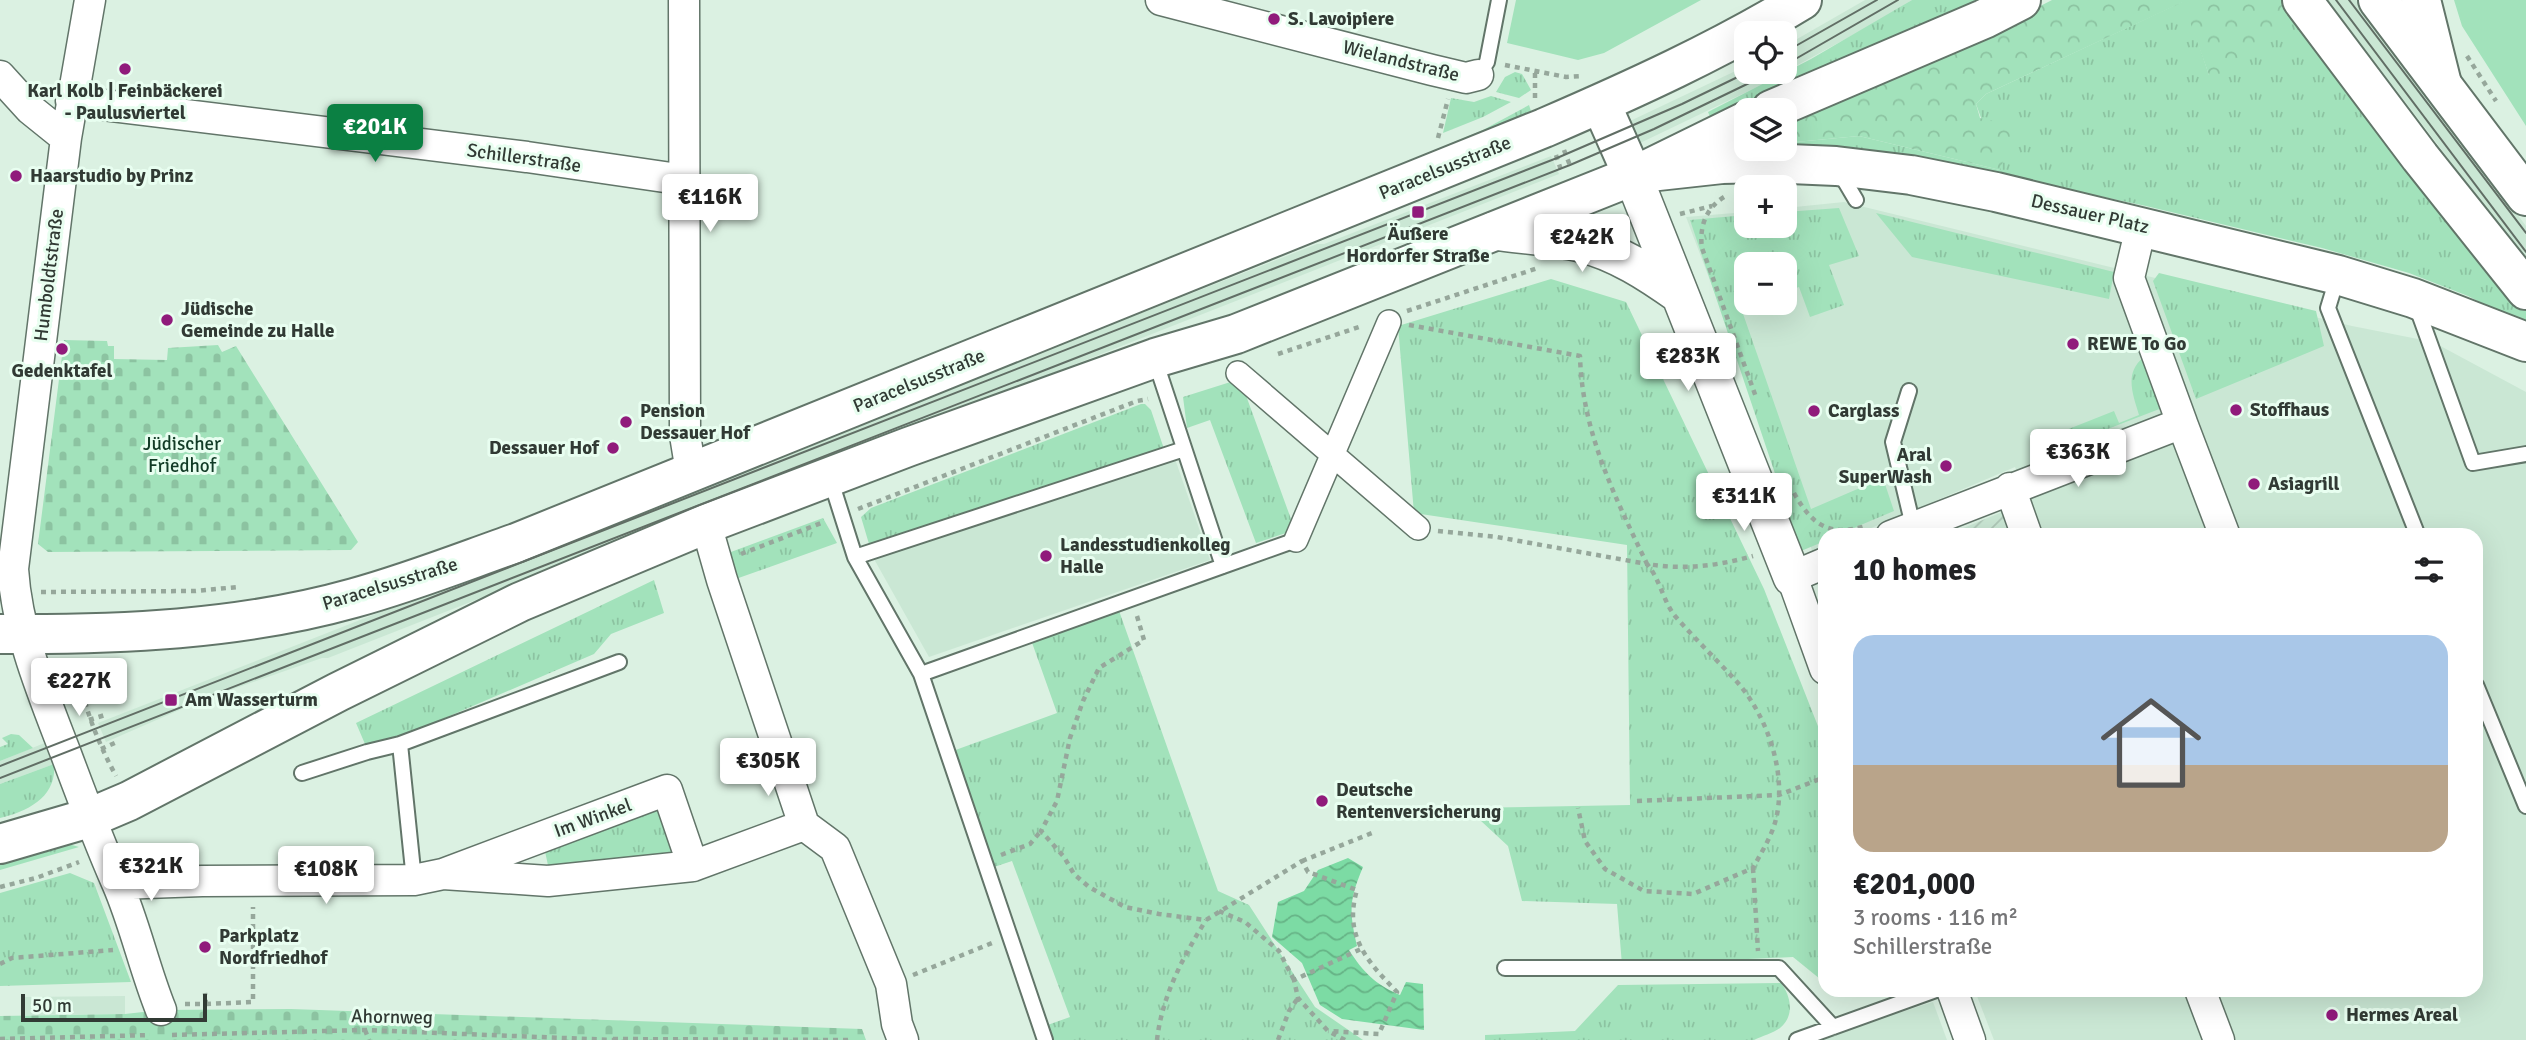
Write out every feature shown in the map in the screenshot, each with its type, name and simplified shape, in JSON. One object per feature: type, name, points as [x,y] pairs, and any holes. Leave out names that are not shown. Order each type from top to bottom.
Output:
[{"type":"main road","name":"Paracelsusstraße","points":[[12,634],[211,625],[276,615],[353,598],[516,543],[691,472],[1539,106],[1592,90],[1760,26],[1802,0]]},
{"type":"main road","points":[[1797,99],[1984,19],[2021,0]]},
{"type":"main road","points":[[2302,0],[2420,157],[2526,290]]},
{"type":"main road","points":[[2378,0],[2526,196]]},
{"type":"main road","points":[[2421,0],[2444,89]]},
{"type":"main road","points":[[1592,90],[1636,174]]},
{"type":"main road","points":[[0,844],[89,818],[130,801],[338,692],[520,602],[711,542],[829,477],[1155,358],[1236,334],[1583,197],[1734,127]]},
{"type":"main road","name":"Dessauer Platz","points":[[1636,174],[1722,164],[1836,166],[1911,175],[1996,192],[2338,275],[2413,298],[2526,342]]},
{"type":"street","name":"Humboldtstraße","points":[[12,634],[13,569],[66,138],[90,0]]},
{"type":"street","points":[[684,0],[685,435],[691,472]]},
{"type":"street","name":"Wielandstraße","points":[[1161,0],[1477,72]]},
{"type":"street","points":[[0,76],[30,109],[66,138]]},
{"type":"street","name":"Schillerstraße","points":[[71,101],[685,180]]},
{"type":"street","points":[[1636,174],[1680,295],[1818,649]]},
{"type":"street","points":[[2141,227],[2129,278],[2222,528]]},
{"type":"street","points":[[1494,232],[1590,246],[1650,273],[1680,295]]},
{"type":"street","points":[[1296,540],[1388,319]]},
{"type":"street","points":[[1238,373],[1418,528]]},
{"type":"street","points":[[1904,524],[2010,488],[2182,422]]},
{"type":"street","points":[[2010,488],[2024,528]]},
{"type":"street","points":[[711,542],[804,825],[835,848],[891,984],[897,1024],[903,1040]]},
{"type":"street","points":[[1792,577],[1818,566]]},
{"type":"street","points":[[12,634],[118,884],[162,1026]]},
{"type":"street","name":"Im Winkel","points":[[118,884],[414,880],[443,874],[667,790],[693,866]]},
{"type":"street","name":"Im Winkel","points":[[443,874],[548,881],[693,866],[804,825]]},
{"type":"street","points":[[1955,997],[1970,1040]]},
{"type":"street","points":[[2203,997],[2218,1040]]},
{"type":"lane","points":[[1477,72],[1499,0]]},
{"type":"lane","points":[[1836,166],[1856,200]]},
{"type":"lane","points":[[2338,275],[2329,308],[2415,528]]},
{"type":"lane","points":[[2413,298],[2473,463],[2526,454]]},
{"type":"lane","points":[[1155,358],[1223,566]]},
{"type":"lane","points":[[1904,524],[1893,442],[1909,391]]},
{"type":"lane","points":[[855,557],[1184,449]]},
{"type":"lane","points":[[829,477],[855,557],[921,674],[1045,1040]]},
{"type":"lane","points":[[921,674],[1296,540]]},
{"type":"lane","points":[[302,773],[367,751],[400,744],[619,662]]},
{"type":"lane","points":[[2483,702],[2526,806]]},
{"type":"lane","points":[[400,744],[414,880]]},
{"type":"lane","points":[[1505,968],[1779,968],[1833,1027]]},
{"type":"lane","points":[[1797,1040],[1917,997]]},
{"type":"path","points":[[2462,50],[2503,111]]},
{"type":"path","points":[[1447,141],[1436,144],[1449,96],[1477,72],[1535,72],[1566,77],[1592,90]]},
{"type":"path","points":[[1535,72],[1539,106],[1583,197]]},
{"type":"path","points":[[1728,195],[1712,206],[1700,235],[1702,248],[1759,404]]},
{"type":"path","points":[[1276,355],[1538,268]]},
{"type":"path","points":[[1388,319],[1580,356],[1580,373],[1603,471],[1647,564],[1671,610],[1747,695],[1764,725],[1772,748],[1779,795],[1776,821],[1753,868],[1758,937]]},
{"type":"path","points":[[711,542],[733,557],[1137,401],[1167,396]]},
{"type":"path","points":[[1788,482],[1809,516],[1829,528]]},
{"type":"path","points":[[1861,528],[1904,524]]},
{"type":"path","points":[[1418,528],[1497,537],[1675,569],[1736,561],[1760,554]]},
{"type":"path","points":[[14,591],[168,591],[245,587]]},
{"type":"path","points":[[984,861],[1030,844],[1041,831],[1057,801],[1070,738],[1083,701],[1099,668],[1144,640],[1131,598]]},
{"type":"path","points":[[71,632],[82,698],[89,720],[101,749],[130,801]]},
{"type":"path","points":[[89,720],[108,714]]},
{"type":"path","points":[[101,749],[117,742]]},
{"type":"path","points":[[1637,801],[1779,795],[1818,780]]},
{"type":"path","points":[[1578,808],[1586,841],[1605,869],[1644,891],[1693,894],[1753,868]]},
{"type":"path","points":[[1041,831],[1064,857],[1073,874],[1089,887],[1125,907],[1206,919]]},
{"type":"path","points":[[1157,1040],[1160,1017],[1177,970],[1206,919],[1302,861],[1372,833]]},
{"type":"path","points":[[0,887],[36,878],[103,853]]},
{"type":"path","points":[[1302,861],[1308,872],[1357,890],[1353,903],[1354,923],[1361,949],[1368,962],[1397,992],[1379,1034],[1328,1031]]},
{"type":"path","points":[[205,1003],[253,1002],[253,881]]},
{"type":"path","points":[[1219,911],[1245,922],[1279,951],[1294,980],[1298,998],[1328,1031],[1345,1040]]},
{"type":"path","points":[[891,984],[1010,936]]},
{"type":"path","points":[[0,964],[12,958],[139,948]]},
{"type":"path","points":[[1294,980],[1361,949]]},
{"type":"path","points":[[1278,1040],[1289,1011],[1298,998]]},
{"type":"path","name":"Ahornweg","points":[[0,1039],[162,1026],[613,1039],[850,1040]]},
{"type":"path","points":[[365,1030],[369,1040]]},
{"type":"shaded area","points":[[1865,0],[1912,0],[1797,65],[1797,39]]},
{"type":"shaded area","points":[[2328,0],[2356,0],[2526,226],[2526,261]]},
{"type":"shaded area","points":[[1734,72],[1734,84],[1763,84],[1638,144],[1628,122]]},
{"type":"shaded area","points":[[1551,156],[1559,174],[328,658],[207,698],[106,742],[98,723],[1317,244],[1324,244]]},
{"type":"shaded area","points":[[1844,202],[2352,326],[2433,342],[2526,392],[2526,1040],[2235,1040],[2218,997],[2483,997],[2483,528],[2039,528],[2015,467],[1871,528],[1818,528],[1818,551],[1813,553],[1686,217],[1734,213],[1734,238],[1797,238],[1797,207]]},
{"type":"shaded area","name":"Landesstudienkolleg Halle","points":[[1173,453],[1210,560],[929,657],[874,559],[892,553],[890,546]]},
{"type":"shaded area","points":[[2007,510],[2014,528],[1963,528]]},
{"type":"shaded area","points":[[47,742],[54,764],[0,784],[0,761]]},
{"type":"shaded area","points":[[125,996],[125,1014],[24,1015],[23,997]]},
{"type":"shaded area","points":[[1977,997],[2188,997],[2206,1040],[1994,1040]]},
{"type":"shaded area","points":[[1933,1002],[1947,1040],[1812,1040]]},
{"type":"green space","points":[[1516,0],[1701,0],[1604,53],[1578,60],[1507,43]]},
{"type":"green space","points":[[1912,0],[1990,0],[1797,83],[1797,66]]},
{"type":"green space","points":[[2052,0],[2288,0],[2295,9],[2219,80],[2209,75],[2183,2],[1986,94],[1976,104],[1980,118],[2016,126],[2000,170],[1859,136],[1797,142],[1797,114],[2003,25]]},
{"type":"green space","points":[[2454,0],[2526,0],[2526,126],[2462,26]]},
{"type":"green space","points":[[2184,1],[2209,75],[2295,9],[2507,290],[2526,311],[2526,326],[2468,296],[2409,273],[2322,248],[2146,206],[1962,167],[1797,157],[1797,142],[1859,136],[2000,170],[1976,104],[1986,94]]},
{"type":"green space","points":[[1515,72],[1522,74],[1531,90],[1519,98],[1496,92],[1505,77]]},
{"type":"green space","points":[[1762,84],[1794,84],[1761,98],[1735,98]]},
{"type":"green space","points":[[1491,96],[1511,102],[1443,133],[1451,98],[1474,102]]},
{"type":"green space","points":[[1734,99],[1734,109],[1711,119],[1708,112]]},
{"type":"green space","points":[[1529,105],[1531,111],[1503,127],[1414,167],[1411,160],[1483,130]]},
{"type":"green space","points":[[1839,208],[1859,256],[1829,265],[1844,305],[1810,317],[1799,287],[1797,288],[1797,252],[1734,252],[1734,315],[1743,315],[1811,509],[1883,478],[1894,511],[1854,528],[1818,528],[1818,544],[1801,551],[1690,220],[1734,216],[1734,238],[1797,238],[1797,211]]},
{"type":"green space","points":[[1876,213],[2114,272],[2109,299],[1912,257]]},
{"type":"green space","points":[[2159,273],[2316,311],[2324,346],[2196,399],[2153,281]]},
{"type":"green space","points":[[1551,279],[1626,302],[1764,589],[1818,726],[1818,977],[1793,957],[1622,965],[1617,904],[1522,901],[1508,846],[1467,808],[1630,805],[1627,545],[1414,513],[1398,326]]},
{"type":"green space","name":"Jüdischer Friedhof","points":[[64,340],[107,341],[108,346],[114,346],[114,359],[167,360],[168,348],[218,345],[222,352],[236,346],[358,542],[351,550],[48,552],[38,544]]},
{"type":"green space","points":[[2143,358],[2162,408],[2061,447],[2056,434],[2114,411],[2119,423],[2139,415],[2132,377],[2137,364]]},
{"type":"green space","points":[[1240,379],[1295,530],[1256,543],[1210,420],[1187,428],[1183,397]]},
{"type":"green space","points":[[1141,404],[1151,410],[1166,455],[890,546],[887,538],[869,544],[861,517],[871,508]]},
{"type":"green space","points":[[823,518],[837,543],[730,581],[720,556]]},
{"type":"green space","points":[[654,580],[664,613],[611,634],[594,654],[368,751],[356,723]]},
{"type":"green space","points":[[1117,605],[1218,891],[1249,905],[1315,1007],[1363,1040],[1047,1040],[1042,1027],[1070,1017],[1012,861],[988,869],[950,752],[1057,713],[1030,637]]},
{"type":"green space","points":[[11,734],[19,735],[33,748],[0,761],[0,747],[8,744],[2,738]]},
{"type":"green space","points":[[54,764],[51,785],[39,801],[0,818],[0,784]]},
{"type":"green space","points":[[658,800],[678,861],[549,870],[543,842]]},
{"type":"green space","points":[[58,841],[79,847],[0,870],[0,858]]},
{"type":"green space","points":[[70,873],[94,883],[131,982],[0,986],[0,893]]},
{"type":"green space","points":[[1781,983],[1789,1000],[1788,1018],[1780,1028],[1754,1040],[1485,1040],[1485,1035],[1575,1031],[1618,985]]},
{"type":"green space","points":[[291,1009],[862,1029],[866,1040],[0,1040],[0,1016],[125,1014],[161,1010]]},
{"type":"water","points":[[1348,858],[1363,867],[1352,906],[1357,946],[1349,950],[1371,977],[1391,991],[1400,995],[1406,982],[1423,984],[1424,1030],[1342,1019],[1320,1005],[1302,963],[1272,937],[1278,902],[1304,891],[1318,870]]},
{"type":"tram line","points":[[1797,45],[1877,0]]},
{"type":"tram line","points":[[1797,58],[1898,0]]},
{"type":"tram line","points":[[2336,0],[2526,252]]},
{"type":"tram line","points":[[2349,0],[2526,233]]},
{"type":"tram line","points":[[0,766],[1557,158],[1734,79]]},
{"type":"tram line","points":[[0,778],[1570,165],[1654,129],[1747,84]]},
{"type":"place","name":"S. Lavoipiere","points":[[1274,19]]},
{"type":"place","name":"Karl Kolb | Feinbäckerei - Paulusviertel","points":[[125,69]]},
{"type":"place","name":"Haarstudio by Prinz","points":[[16,176]]},
{"type":"place","name":"Äußere Hordorfer Straße","points":[[1418,212]]},
{"type":"place","name":"Jüdische Gemeinde zu Halle","points":[[167,320]]},
{"type":"place","name":"REWE To Go","points":[[2073,344]]},
{"type":"place","name":"Gedenktafel","points":[[62,349]]},
{"type":"place","name":"Stoffhaus","points":[[2236,410]]},
{"type":"place","name":"Carglass","points":[[1814,411]]},
{"type":"place","name":"Pension Dessauer Hof","points":[[626,422]]},
{"type":"place","name":"Dessauer Hof","points":[[613,448]]},
{"type":"place","name":"Aral SuperWash","points":[[1946,466]]},
{"type":"place","name":"Asiagrill","points":[[2254,484]]},
{"type":"place","name":"Landesstudienkolleg Halle","points":[[1046,556]]},
{"type":"place","name":"Am Wasserturm","points":[[171,700]]},
{"type":"place","name":"Deutsche Rentenversicherung","points":[[1322,801]]},
{"type":"place","name":"Parkplatz Nordfriedhof","points":[[205,947]]},
{"type":"place","name":"Hermes Areal","points":[[2332,1015]]}]
